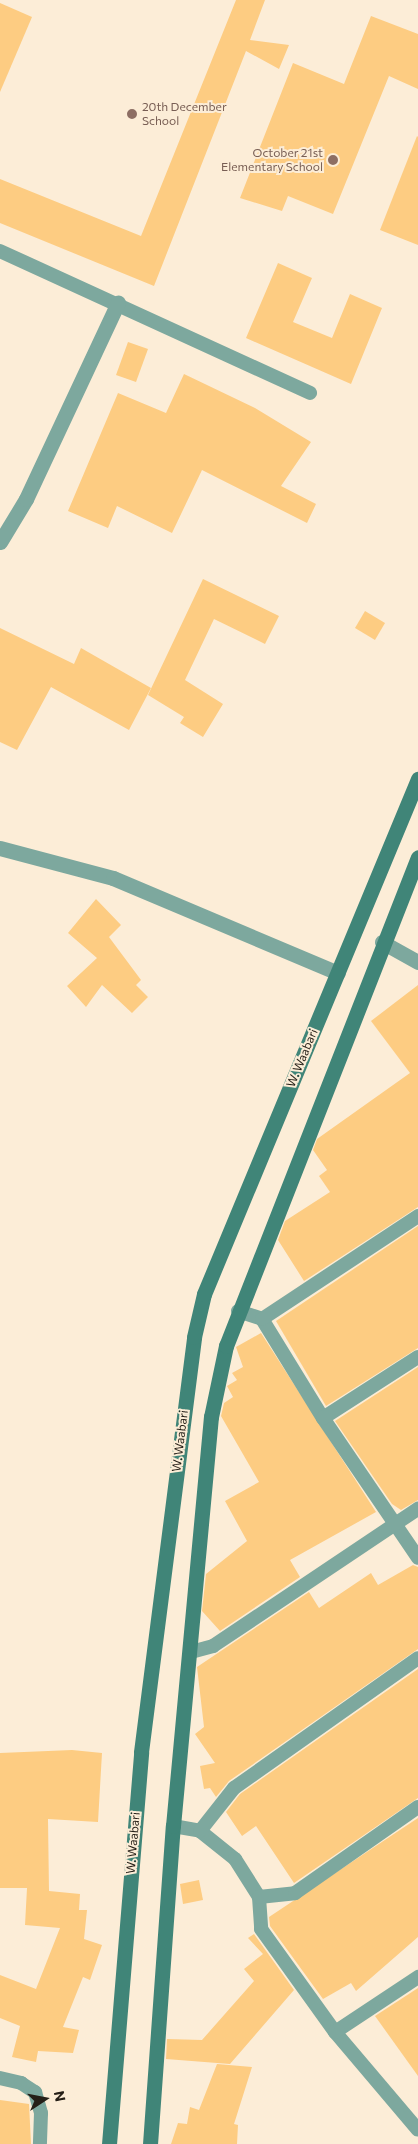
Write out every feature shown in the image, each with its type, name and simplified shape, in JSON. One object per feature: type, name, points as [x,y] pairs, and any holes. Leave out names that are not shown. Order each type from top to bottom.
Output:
[{"type":"main road","name":"W. Waabari","points":[[109,2144],[140,1752],[194,1337],[204,1294],[418,779]]},
{"type":"main road","points":[[150,2144],[173,1826],[191,1652],[211,1417],[238,1311],[382,942],[418,857]]},
{"type":"street","points":[[0,542],[26,499],[118,303]]},
{"type":"street","points":[[0,848],[113,878],[338,973]]},
{"type":"street","points":[[382,942],[418,962]]},
{"type":"lane","points":[[0,251],[118,303],[310,393]]},
{"type":"lane","points":[[262,1319],[418,1216]]},
{"type":"lane","points":[[238,1311],[262,1319],[323,1418],[418,1558]]},
{"type":"lane","points":[[323,1418],[418,1357]]},
{"type":"lane","points":[[191,1652],[213,1646],[418,1509]]},
{"type":"lane","points":[[200,1831],[234,1788],[418,1658]]},
{"type":"lane","points":[[259,1897],[295,1893],[418,1807]]},
{"type":"lane","points":[[173,1826],[200,1831],[235,1860],[259,1897],[261,1929],[335,2032],[417,2126]]},
{"type":"lane","points":[[335,2032],[418,1976]]},
{"type":"lane","points":[[0,2078],[21,2083],[35,2092],[41,2112],[40,2144]]},
{"type":"building","points":[[236,0],[265,0],[250,40],[289,45],[279,69],[246,51],[154,286],[0,223],[0,179],[141,236]]},
{"type":"building","points":[[0,3],[32,17],[0,92]]},
{"type":"building","points":[[371,16],[418,34],[418,89],[389,76],[333,214],[288,196],[282,211],[240,198],[293,63],[344,84]]},
{"type":"building","points":[[418,137],[418,245],[380,230]]},
{"type":"building","points":[[278,263],[312,278],[293,322],[332,338],[350,294],[382,308],[351,384],[246,338]]},
{"type":"building","points":[[128,342],[148,349],[136,382],[116,375]]},
{"type":"building","points":[[184,374],[255,408],[311,442],[281,486],[316,504],[307,523],[202,470],[172,533],[117,506],[108,528],[68,511],[118,393],[166,413]]},
{"type":"building","points":[[203,579],[279,616],[265,644],[214,619],[185,680],[223,704],[203,737],[180,723],[184,717],[148,695]]},
{"type":"building","points":[[365,611],[385,623],[375,640],[355,628]]},
{"type":"building","points":[[0,628],[74,664],[81,648],[151,688],[129,730],[51,687],[17,750],[0,742]]},
{"type":"building","points":[[96,899],[121,925],[109,937],[141,980],[136,985],[148,997],[132,1013],[102,985],[86,1007],[67,986],[97,958],[68,933]]},
{"type":"building","points":[[418,985],[418,1207],[304,1281],[278,1240],[285,1221],[330,1192],[319,1176],[327,1170],[313,1150],[317,1139],[410,1073],[371,1021]]},
{"type":"building","points":[[418,1226],[418,1348],[326,1406],[276,1321]]},
{"type":"building","points":[[261,1333],[376,1512],[290,1560],[300,1577],[220,1631],[202,1611],[206,1574],[247,1541],[225,1501],[259,1482],[221,1416],[224,1403],[233,1397],[227,1386],[237,1380],[232,1373],[243,1367],[236,1347]]},
{"type":"building","points":[[418,1367],[418,1500],[401,1510],[392,1504],[335,1421]]},
{"type":"building","points":[[413,1565],[418,1567],[418,1649],[229,1781],[216,1797],[210,1788],[204,1789],[200,1766],[215,1763],[195,1734],[204,1727],[197,1667],[309,1592],[319,1608],[371,1573],[378,1585]]},
{"type":"building","points":[[418,1669],[418,1798],[294,1883],[256,1826],[242,1836],[226,1812],[240,1794]]},
{"type":"building","points":[[72,1750],[102,1753],[98,1822],[48,1819],[49,1891],[80,1894],[79,1910],[87,1910],[84,1939],[102,1945],[90,1980],[83,1977],[63,2027],[79,2030],[73,2053],[38,2051],[36,2062],[12,2057],[20,2026],[0,2018],[0,1975],[36,1989],[60,1928],[25,1925],[27,1888],[0,1888],[0,1753]]},
{"type":"building","points":[[418,1818],[418,1937],[356,1991],[351,1983],[323,1999],[270,1926],[269,1917]]},
{"type":"building","points":[[199,1880],[203,1900],[183,1904],[180,1884]]},
{"type":"building","points":[[254,1934],[294,1990],[230,2064],[166,2059],[167,2039],[202,2040],[254,1981],[244,1969],[263,1954],[248,1938]]},
{"type":"building","points":[[418,1988],[418,2076],[375,2016]]},
{"type":"building","points":[[217,2064],[252,2067],[234,2124],[238,2125],[237,2144],[171,2144],[178,2123],[187,2124],[190,2107],[199,2110]]},
{"type":"building","points":[[0,2100],[29,2104],[31,2144],[0,2144]]},
{"type":"place","name":"20th December School","points":[[132,114]]},
{"type":"place","name":"October 21st Elementary School","points":[[333,160]]}]
